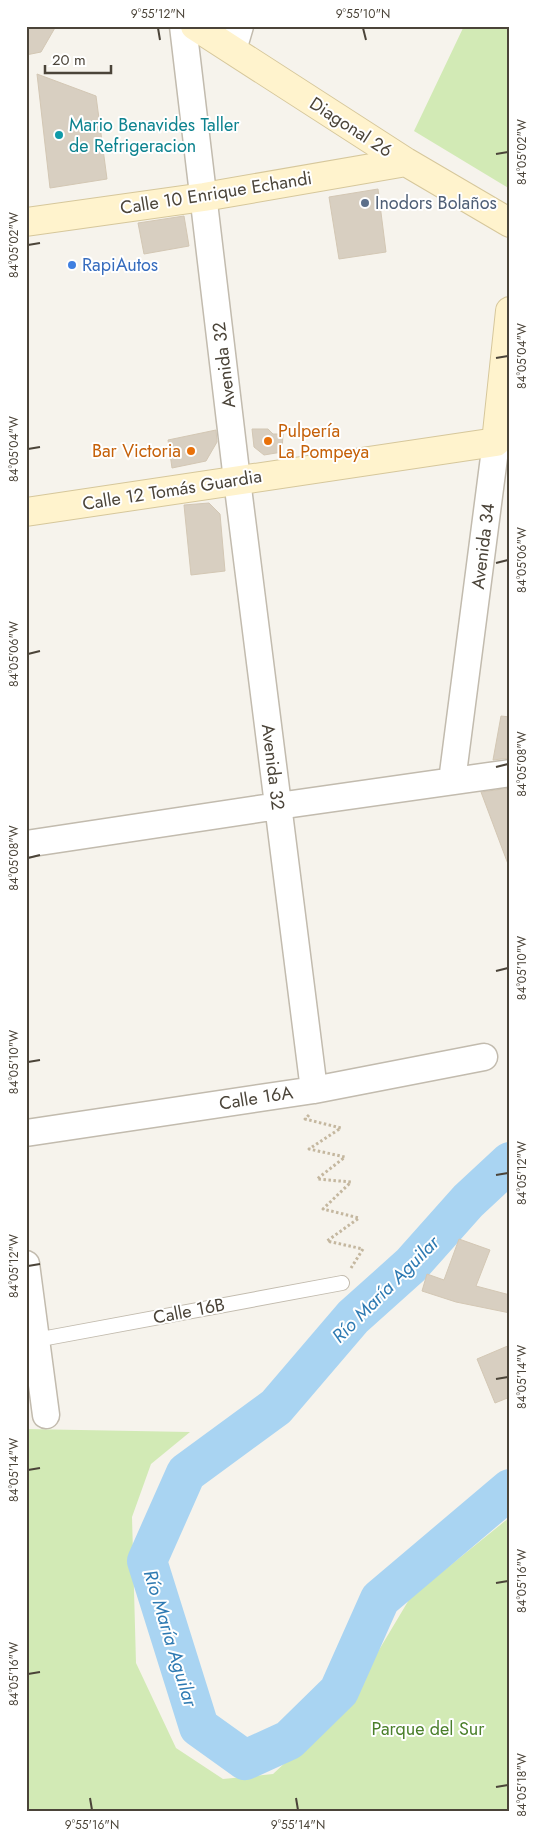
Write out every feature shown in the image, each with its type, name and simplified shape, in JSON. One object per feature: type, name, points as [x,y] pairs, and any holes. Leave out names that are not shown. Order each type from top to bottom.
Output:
[{"type":"street","name":"Avenida 32","points":[[183,26],[313,1102]]},
{"type":"street","name":"Diagonal 26","points":[[195,26],[236,38],[406,162],[510,223]]},
{"type":"street","name":"Calle 10 Enrique Echandi","points":[[26,222],[204,197],[406,162]]},
{"type":"street","name":"Avenida 34","points":[[452,781],[496,442],[510,311]]},
{"type":"street","name":"Calle 12 Tomás Guardia","points":[[26,512],[496,442]]},
{"type":"street","points":[[26,844],[510,773]]},
{"type":"street","name":"Calle 16A","points":[[26,1133],[313,1102],[484,1057]]},
{"type":"street","points":[[26,1264],[46,1415]]},
{"type":"lane","name":"Calle 16B","points":[[36,1340],[342,1283]]},
{"type":"path","points":[[313,1102],[305,1118],[341,1128],[309,1149],[344,1157],[317,1179],[351,1182],[324,1209],[358,1218],[327,1241],[363,1249],[342,1283]]},
{"type":"green space","points":[[464,26],[510,26],[510,189],[414,131]]},
{"type":"green space","name":"Parque del Sur","points":[[26,1429],[190,1432],[151,1464],[132,1517],[136,1663],[176,1748],[223,1779],[273,1774],[345,1707],[410,1598],[510,1517],[510,1812],[26,1812]]},
{"type":"building","points":[[26,26],[56,26],[41,52],[26,55]]},
{"type":"building","points":[[37,74],[96,96],[107,179],[50,188]]},
{"type":"building","points":[[378,189],[386,252],[339,259],[329,197]]},
{"type":"building","points":[[184,216],[189,246],[144,254],[138,223]]},
{"type":"building","name":"Pulpería La Pompeya","points":[[252,429],[268,429],[273,434],[283,434],[282,452],[264,455],[254,447]]},
{"type":"building","name":"Bar Victoria","points":[[216,430],[217,442],[206,461],[172,468],[168,440]]},
{"type":"building","points":[[209,503],[220,514],[225,571],[191,575],[184,505]]},
{"type":"building","points":[[501,716],[510,717],[510,758],[493,760]]},
{"type":"building","points":[[510,788],[510,864],[508,864],[481,792]]},
{"type":"building","points":[[459,1239],[490,1250],[476,1286],[510,1295],[510,1313],[456,1302],[422,1291],[427,1274],[444,1280]]},
{"type":"building","points":[[510,1345],[510,1397],[495,1403],[477,1359]]},
{"type":"waterway","name":"Río María Aguilar","points":[[510,1162],[468,1201],[411,1265],[353,1317],[276,1407],[186,1473],[147,1561],[199,1727],[245,1760],[289,1740],[339,1691],[380,1599],[510,1489]]},
{"type":"place","name":"Mario Benavides Taller de Refrigeracion","points":[[59,135]]},
{"type":"place","name":"Inodors Bolaños","points":[[365,203]]},
{"type":"place","name":"RapiAutos","points":[[72,265]]},
{"type":"place","name":"Pulpería La Pompeya","points":[[268,441]]},
{"type":"place","name":"Bar Victoria","points":[[191,451]]}]
